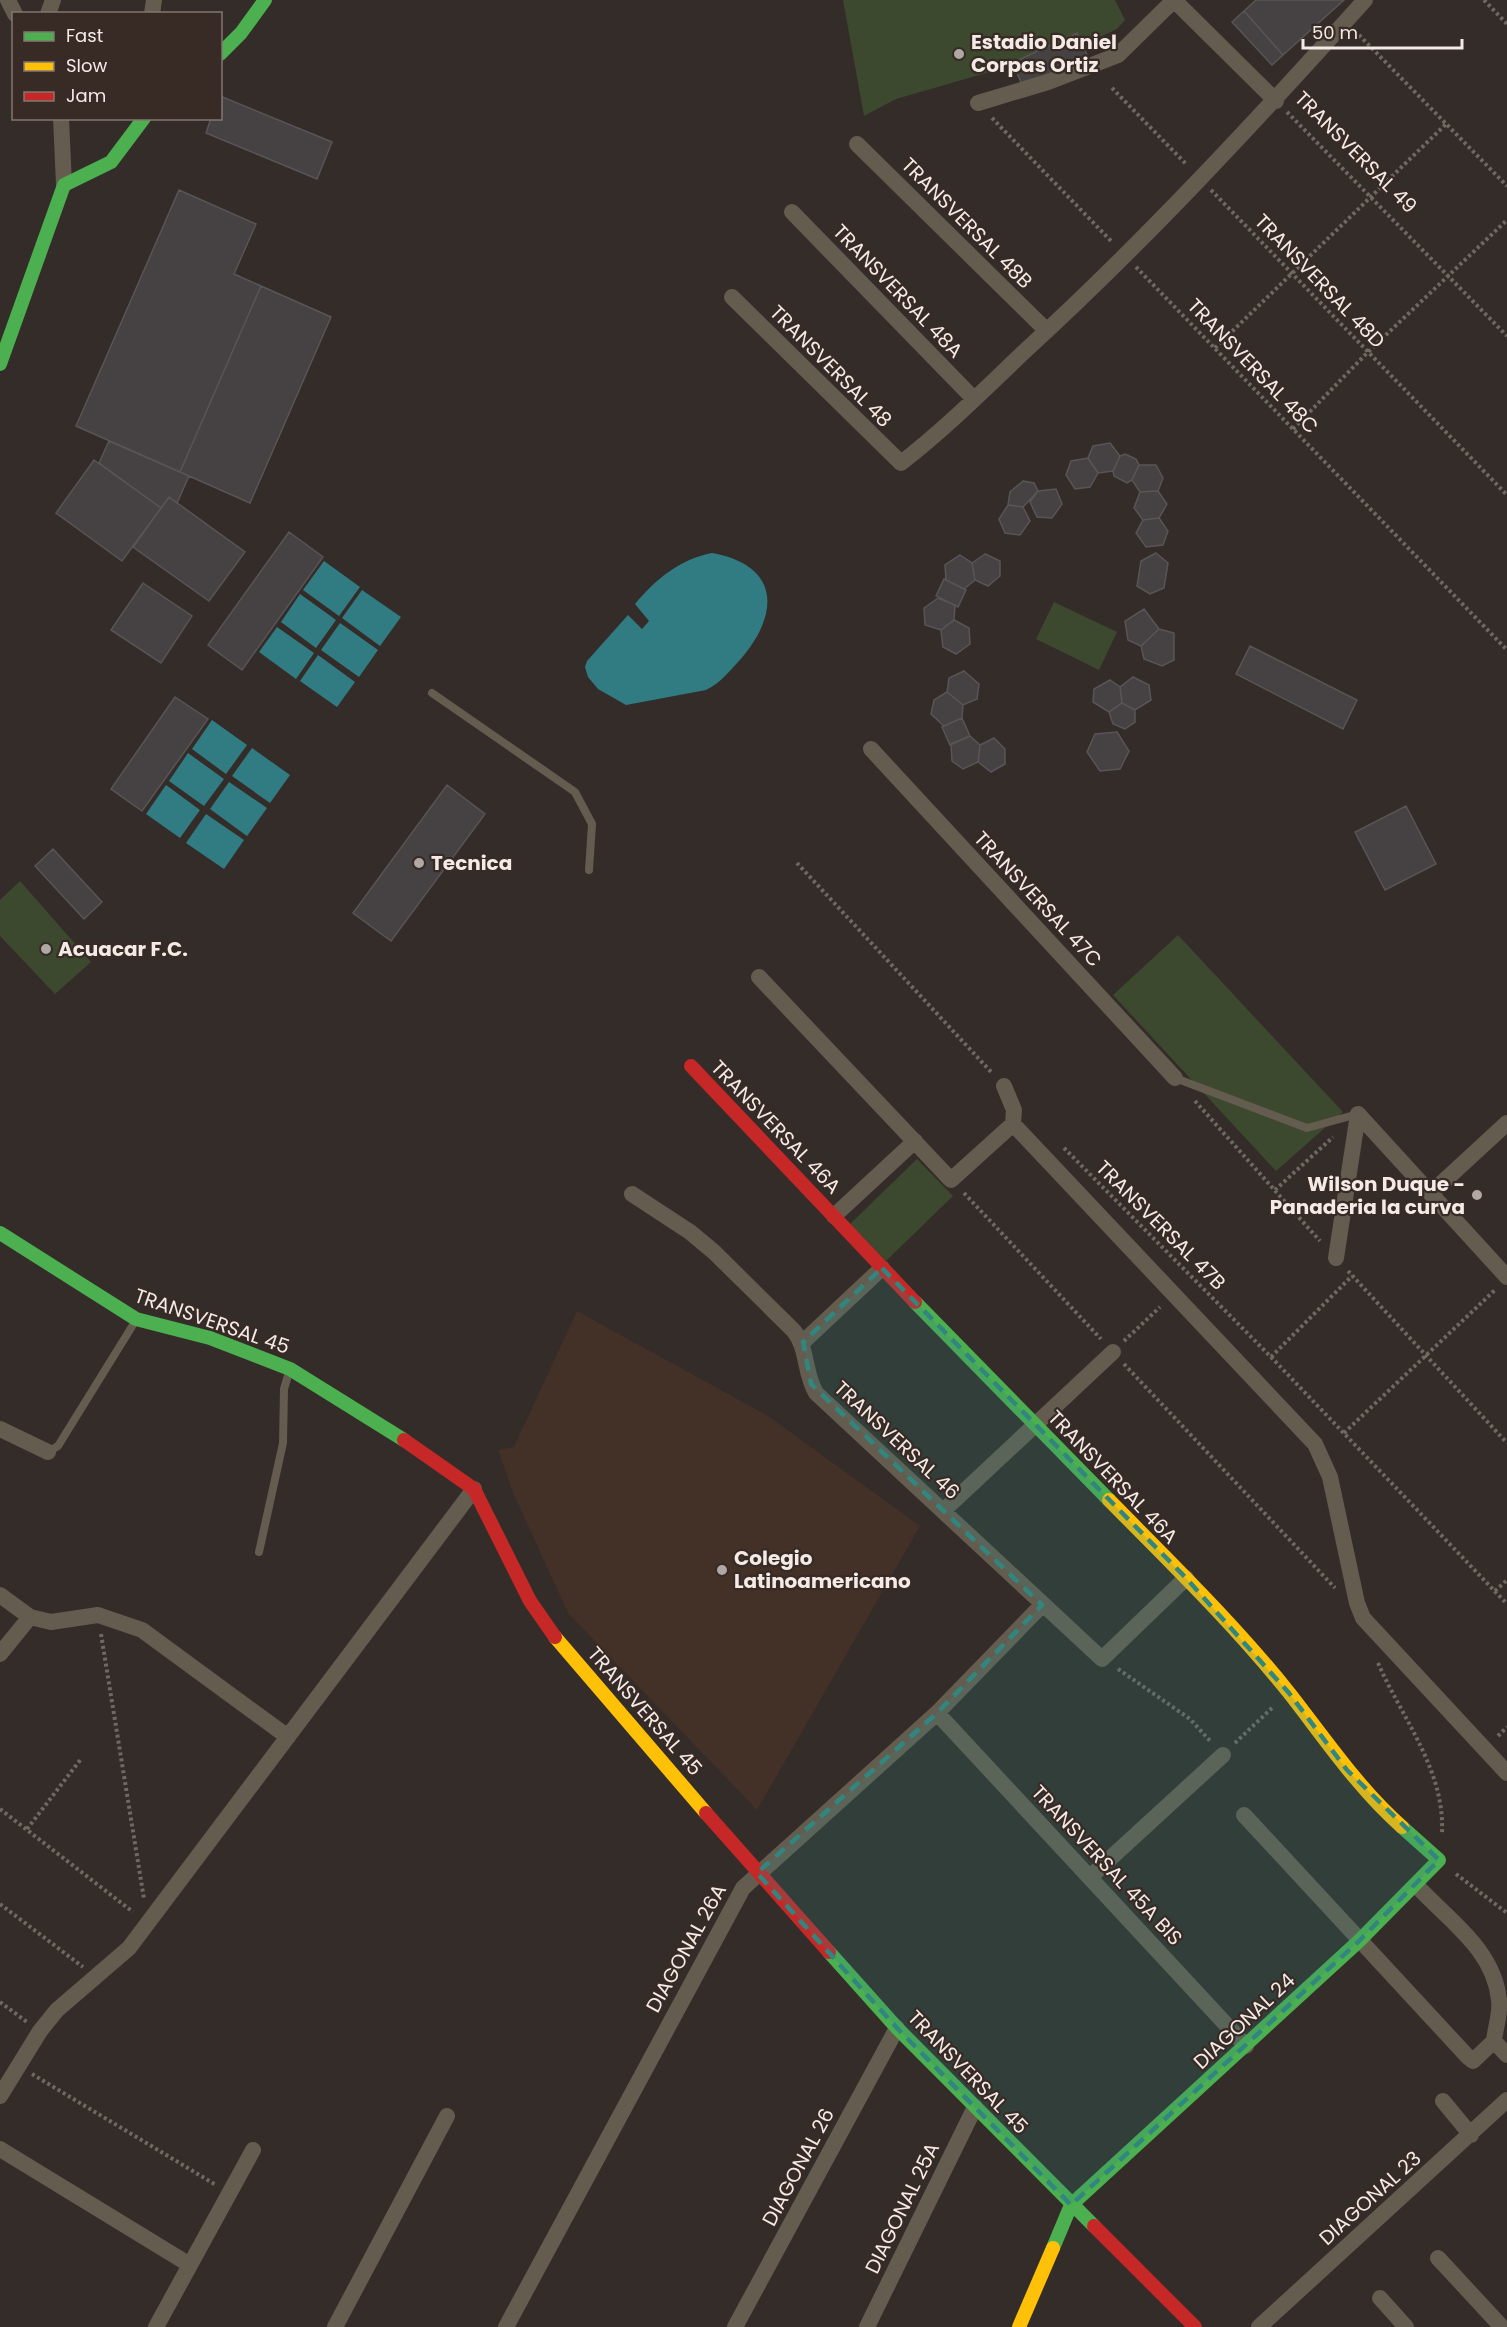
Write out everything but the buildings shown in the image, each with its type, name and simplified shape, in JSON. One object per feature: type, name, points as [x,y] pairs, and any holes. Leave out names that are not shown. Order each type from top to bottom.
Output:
[{"type":"street","points":[[222,52],[241,33],[266,0]]},
{"type":"street","points":[[978,103],[1048,82],[1118,55],[1174,0]]},
{"type":"street","name":"TRANSVERSAL 49","points":[[1174,0],[1276,101]]},
{"type":"street","points":[[974,399],[1125,256],[1201,180],[1276,101],[1365,0]]},
{"type":"street","points":[[0,364],[64,185],[61,120]]},
{"type":"street","points":[[64,185],[111,162],[142,120]]},
{"type":"street","name":"TRANSVERSAL 48B","points":[[857,144],[1047,331]]},
{"type":"street","name":"TRANSVERSAL 48A","points":[[792,212],[974,399]]},
{"type":"street","name":"TRANSVERSAL 48","points":[[732,297],[901,463],[974,399]]},
{"type":"street","name":"TRANSVERSAL 47C","points":[[871,749],[1174,1078]]},
{"type":"street","points":[[759,977],[951,1180],[1013,1124],[1014,1110],[1004,1086]]},
{"type":"street","name":"TRANSVERSAL 46A","points":[[691,1066],[882,1268],[1186,1578],[1289,1693],[1347,1770],[1385,1812],[1439,1860]]},
{"type":"street","points":[[1358,1114],[1431,1193],[1503,1281]]},
{"type":"street","points":[[1336,1258],[1358,1114]]},
{"type":"street","points":[[1431,1193],[1507,1123]]},
{"type":"street","points":[[1013,1124],[1315,1444],[1330,1477],[1357,1603],[1363,1618],[1507,1773]]},
{"type":"street","points":[[834,1216],[915,1142]]},
{"type":"street","points":[[632,1194],[690,1232],[714,1252],[802,1342],[882,1268]]},
{"type":"street","name":"TRANSVERSAL 45","points":[[0,1233],[136,1319],[210,1338],[290,1369],[376,1420],[474,1489],[530,1601],[554,1636],[757,1873],[897,2028],[1195,2327]]},
{"type":"street","name":"TRANSVERSAL 46","points":[[802,1342],[809,1376],[816,1393],[1102,1659]]},
{"type":"street","points":[[943,1511],[1113,1352]]},
{"type":"street","points":[[0,1430],[48,1452]]},
{"type":"street","points":[[0,2096],[40,2031],[57,2010],[129,1948],[148,1924],[474,1489]]},
{"type":"street","points":[[1102,1659],[1186,1578]]},
{"type":"street","points":[[0,1594],[30,1617],[60,1622],[98,1615],[142,1630],[288,1737]]},
{"type":"street","name":"DIAGONAL 26A","points":[[506,2327],[729,1910],[743,1888],[937,1713],[1042,1605]]},
{"type":"street","points":[[0,1654],[30,1617]]},
{"type":"street","name":"TRANSVERSAL 45A BIS","points":[[937,1713],[1246,2046]]},
{"type":"street","points":[[1090,1877],[1223,1755]]},
{"type":"street","points":[[1244,1815],[1473,2061],[1478,2059],[1494,2041],[1500,2001],[1490,1964],[1471,1939],[1442,1914],[1416,1885]]},
{"type":"street","name":"DIAGONAL 24","points":[[1071,2205],[1359,1941],[1439,1860]]},
{"type":"street","name":"DIAGONAL 26","points":[[735,2327],[897,2028]]},
{"type":"street","points":[[1494,2041],[1507,2055]]},
{"type":"street","name":"DIAGONAL 23","points":[[1259,2327],[1507,2100]]},
{"type":"street","points":[[1443,2101],[1471,2135]]},
{"type":"street","name":"DIAGONAL 25A","points":[[867,2327],[975,2107]]},
{"type":"street","points":[[335,2327],[447,2116]]},
{"type":"street","points":[[0,2149],[190,2265]]},
{"type":"street","points":[[156,2327],[253,2150]]},
{"type":"street","points":[[1019,2327],[1071,2205]]},
{"type":"street","points":[[1438,2258],[1502,2321]]},
{"type":"street","points":[[1380,2298],[1406,2327]]},
{"type":"lane","points":[[432,693],[575,792],[592,824],[589,870]]},
{"type":"lane","points":[[1174,1078],[1307,1128],[1358,1114]]},
{"type":"lane","points":[[48,1452],[58,1446],[136,1319]]},
{"type":"lane","points":[[259,1551],[283,1443],[284,1389],[290,1369]]},
{"type":"path","points":[[1484,0],[1507,24]]},
{"type":"path","points":[[1346,21],[1507,186]]},
{"type":"path","name":"TRANSVERSAL 48D","points":[[1112,88],[1507,495]]},
{"type":"path","name":"TRANSVERSAL 49","points":[[1276,101],[1507,336]]},
{"type":"path","name":"TRANSVERSAL 48C","points":[[978,103],[1507,650]]},
{"type":"path","points":[[1215,348],[1446,124]]},
{"type":"path","points":[[1293,429],[1368,352],[1507,220]]},
{"type":"path","points":[[797,863],[1004,1086]]},
{"type":"path","points":[[1275,1190],[1358,1114]]},
{"type":"path","name":"TRANSVERSAL 47B","points":[[1060,1144],[1271,1357],[1507,1604]]},
{"type":"path","points":[[951,1180],[1338,1592]]},
{"type":"path","points":[[1271,1357],[1352,1276]]},
{"type":"path","points":[[1113,1352],[1192,1277]]},
{"type":"path","points":[[1344,1433],[1503,1281]]},
{"type":"path","points":[[1495,1591],[1507,1580]]},
{"type":"path","points":[[98,1615],[148,1924]]},
{"type":"path","points":[[1373,1652],[1428,1762],[1442,1804],[1439,1860],[1507,1913]]},
{"type":"path","points":[[1102,1659],[1134,1678],[1190,1719],[1223,1755],[1289,1693]]},
{"type":"path","points":[[27,1829],[81,1759]]},
{"type":"path","points":[[0,1809],[148,1924]]},
{"type":"path","points":[[0,1904],[95,1976]]},
{"type":"path","points":[[0,2002],[40,2031]]},
{"type":"path","points":[[19,2066],[229,2193]]},
{"type":"highlighted area","points":[[882,1268],[1186,1578],[1289,1693],[1347,1770],[1439,1860],[1359,1941],[1071,2205],[897,2028],[757,1873],[937,1713],[1042,1605],[811,1384],[803,1342]]},
{"type":"shaded area","name":"Colegio Latinoamericano","points":[[577,1311],[768,1416],[920,1526],[757,1810],[568,1613],[514,1495],[498,1450],[514,1447]]},
{"type":"green space","name":"Estadio Daniel Corpas Ortiz","points":[[843,0],[1115,0],[1125,20],[1117,29],[1083,45],[1077,33],[1013,62],[1014,65],[896,99],[864,116]]},
{"type":"green space","points":[[1054,602],[1117,632],[1099,670],[1036,639]]},
{"type":"green space","name":"Acuacar F.C.","points":[[20,881],[91,962],[55,994],[0,936],[0,900]]},
{"type":"green space","points":[[1178,935],[1343,1112],[1276,1171],[1113,995]]},
{"type":"green space","points":[[917,1159],[953,1196],[886,1261],[850,1224]]},
{"type":"water","points":[[712,553],[735,560],[752,569],[762,581],[767,596],[767,611],[761,628],[752,645],[738,662],[720,681],[706,690],[626,705],[598,689],[588,677],[585,667],[587,661],[628,615],[642,629],[649,621],[635,604],[660,578],[689,560]]},
{"type":"water","points":[[324,561],[360,587],[339,616],[303,590]]},
{"type":"water","points":[[362,590],[401,617],[380,646],[342,618]]},
{"type":"water","points":[[300,594],[336,620],[316,648],[281,622]]},
{"type":"water","points":[[340,623],[378,650],[359,677],[321,650]]},
{"type":"water","points":[[277,627],[314,653],[296,679],[259,652]]},
{"type":"water","points":[[318,655],[355,682],[337,707],[300,681]]},
{"type":"water","points":[[212,720],[247,745],[226,774],[192,749]]},
{"type":"water","points":[[252,748],[290,775],[270,803],[232,776]]},
{"type":"water","points":[[188,753],[224,779],[204,806],[169,781]]},
{"type":"water","points":[[229,782],[267,808],[247,836],[210,809]]},
{"type":"water","points":[[166,785],[200,810],[180,838],[146,814]]},
{"type":"water","points":[[206,814],[244,840],[224,869],[186,843]]},
{"type":"traffic: fast","points":[[222,52],[241,33],[265,0]]},
{"type":"traffic: fast","points":[[0,364],[64,185],[111,162],[142,120]]},
{"type":"traffic: fast","points":[[0,1233],[136,1319],[210,1338],[290,1369],[404,1440]]},
{"type":"traffic: fast","points":[[915,1302],[1109,1500]]},
{"type":"traffic: fast","points":[[1053,2248],[1071,2205],[1359,1941],[1439,1860],[1402,1827]]},
{"type":"traffic: fast","points":[[829,1952],[897,2028],[1094,2226]]},
{"type":"traffic: slow","points":[[1109,1500],[1247,1643],[1357,1780],[1402,1827]]},
{"type":"traffic: slow","points":[[555,1637],[706,1813]]},
{"type":"traffic: slow","points":[[1019,2327],[1053,2248]]},
{"type":"traffic: jam","points":[[691,1066],[915,1302]]},
{"type":"traffic: jam","points":[[404,1440],[474,1489],[530,1601],[555,1637]]},
{"type":"traffic: jam","points":[[706,1813],[829,1952]]},
{"type":"traffic: jam","points":[[1094,2226],[1195,2327]]},
{"type":"place","name":"Estadio Daniel Corpas Ortiz","points":[[959,54]]},
{"type":"place","name":"Tecnica","points":[[419,863]]},
{"type":"place","name":"Acuacar F.C.","points":[[46,949]]},
{"type":"place","name":"Wilson Duque - Panaderia la curva","points":[[1477,1195]]},
{"type":"place","name":"Colegio Latinoamericano","points":[[722,1570]]}]
